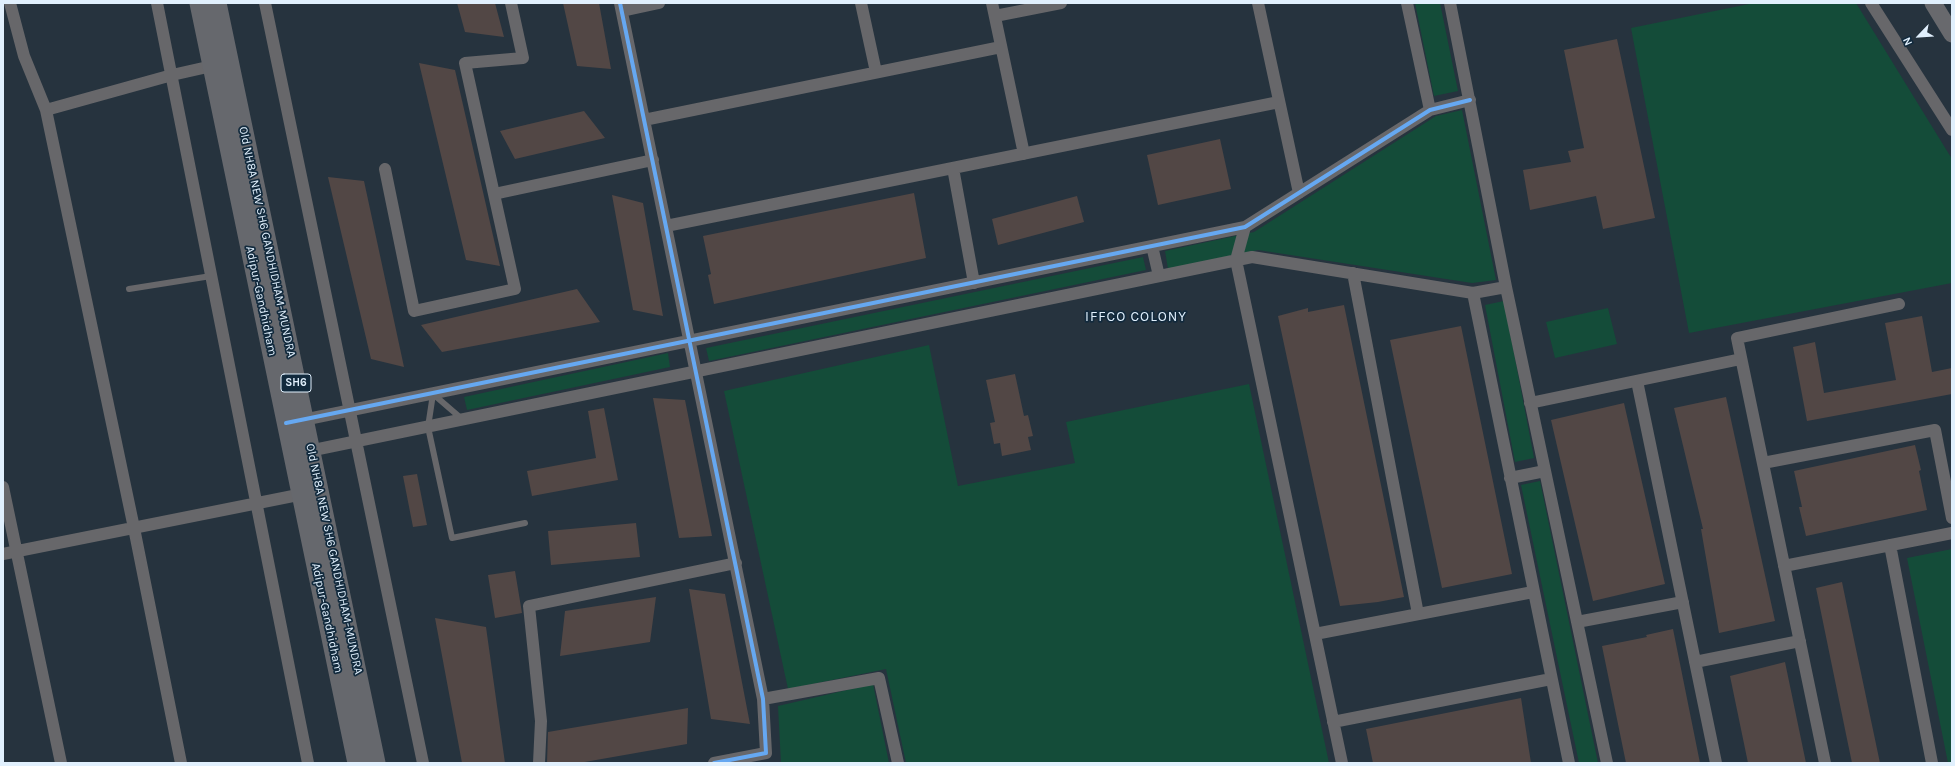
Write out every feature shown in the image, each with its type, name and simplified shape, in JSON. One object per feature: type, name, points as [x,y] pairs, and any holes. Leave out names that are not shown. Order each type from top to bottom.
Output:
[{"type":"main road","name":"Adipur-Gandhidham","points":[[199,3],[212,66],[295,421]]},
{"type":"main road","name":"Old NH8A NEW SH6 GANDHIDHAM-MUNDRA","points":[[217,3],[295,421],[310,493],[376,763]]},
{"type":"main road","name":"Adipur-Gandhidham","points":[[310,493],[357,763]]},
{"type":"street","points":[[10,3],[24,56],[46,110],[134,528],[181,763]]},
{"type":"street","points":[[157,3],[308,763]]},
{"type":"street","points":[[265,3],[423,763]]},
{"type":"street","points":[[385,169],[414,311],[515,289],[465,63],[523,58],[511,3]]},
{"type":"street","points":[[659,3],[621,7],[764,699],[766,753],[714,763]]},
{"type":"street","points":[[862,3],[876,72]]},
{"type":"street","points":[[992,3],[1024,154]]},
{"type":"street","points":[[995,16],[1061,3]]},
{"type":"street","points":[[1258,3],[1299,193]]},
{"type":"street","points":[[1407,3],[1430,110]]},
{"type":"street","points":[[1450,3],[1506,287],[1607,763]]},
{"type":"street","points":[[1871,3],[1952,130]]},
{"type":"street","points":[[1933,3],[1952,34]]},
{"type":"street","points":[[644,120],[1001,47]]},
{"type":"street","points":[[46,110],[172,75],[212,66]]},
{"type":"street","points":[[295,421],[1245,228],[1430,110],[1470,100]]},
{"type":"street","points":[[666,226],[1279,102]]},
{"type":"street","points":[[494,194],[653,160]]},
{"type":"street","points":[[952,168],[974,283]]},
{"type":"street","points":[[1245,228],[1236,260],[1342,763]]},
{"type":"street","points":[[1152,246],[1159,276]]},
{"type":"street","points":[[302,453],[1252,257],[1473,293],[1506,287]]},
{"type":"street","points":[[1353,273],[1418,614]]},
{"type":"street","points":[[1473,293],[1569,763]]},
{"type":"street","points":[[1825,763],[1737,338],[1899,304]]},
{"type":"street","points":[[1530,403],[1741,359]]},
{"type":"street","points":[[1637,381],[1716,763]]},
{"type":"street","points":[[1763,463],[1935,430],[1952,518]]},
{"type":"street","points":[[1510,478],[1545,471]]},
{"type":"street","points":[[3,487],[60,763]]},
{"type":"street","points":[[3,554],[310,493]]},
{"type":"street","points":[[1784,566],[1952,533]]},
{"type":"street","points":[[1890,545],[1932,763]]},
{"type":"street","points":[[539,763],[541,721],[529,606],[736,564]]},
{"type":"street","points":[[1314,634],[1533,592]]},
{"type":"street","points":[[1577,622],[1683,602]]},
{"type":"street","points":[[1695,662],[1800,641]]},
{"type":"street","points":[[764,699],[879,678],[898,763]]},
{"type":"street","points":[[1333,722],[1551,679]]},
{"type":"lane","points":[[129,289],[211,276]]},
{"type":"lane","points":[[433,394],[462,420]]},
{"type":"lane","points":[[433,394],[428,427],[452,538],[525,523]]},
{"type":"green space","points":[[1415,3],[1440,3],[1458,91],[1434,96]]},
{"type":"green space","points":[[1754,3],[1856,3],[1952,159],[1952,283],[1689,333],[1631,28]]},
{"type":"green space","points":[[1462,110],[1496,280],[1472,283],[1258,250],[1168,269],[1165,251],[1254,232],[1436,116]]},
{"type":"green space","points":[[1143,257],[1146,270],[709,361],[706,348]]},
{"type":"green space","points":[[1504,301],[1534,458],[1515,462],[1485,305]]},
{"type":"green space","points":[[1608,308],[1617,344],[1555,358],[1546,322]]},
{"type":"green space","points":[[929,345],[958,486],[1075,463],[1066,422],[1249,384],[1329,763],[906,763],[886,669],[788,689],[724,391]]},
{"type":"green space","points":[[668,353],[670,367],[467,410],[464,397]]},
{"type":"green space","points":[[1540,481],[1598,763],[1579,763],[1521,485]]},
{"type":"green space","points":[[1952,549],[1952,763],[1948,763],[1907,558]]},
{"type":"green space","points":[[873,684],[889,763],[781,763],[778,706]]},
{"type":"building","points":[[457,3],[495,3],[504,37],[465,32]]},
{"type":"building","points":[[563,3],[599,3],[611,69],[577,66]]},
{"type":"building","points":[[1617,39],[1655,218],[1603,229],[1596,196],[1530,210],[1523,170],[1571,162],[1568,151],[1584,148],[1564,50]]},
{"type":"building","points":[[419,63],[455,70],[500,266],[466,260]]},
{"type":"building","points":[[584,111],[605,138],[515,159],[500,131]]},
{"type":"building","points":[[1220,139],[1231,189],[1158,205],[1147,155]]},
{"type":"building","points":[[328,177],[364,181],[404,367],[371,359]]},
{"type":"building","points":[[914,193],[926,258],[714,304],[708,275],[711,274],[703,236]]},
{"type":"building","points":[[612,195],[643,203],[663,316],[633,310]]},
{"type":"building","points":[[1077,196],[1084,222],[998,245],[992,219]]},
{"type":"building","points":[[577,289],[600,322],[442,352],[421,325]]},
{"type":"building","points":[[1344,305],[1404,597],[1378,602],[1340,606],[1278,316],[1308,308],[1308,312]]},
{"type":"building","points":[[1922,316],[1932,372],[1952,368],[1952,394],[1807,421],[1793,347],[1815,342],[1824,393],[1896,380],[1885,323]]},
{"type":"building","points":[[1461,326],[1512,574],[1442,588],[1390,340]]},
{"type":"building","points":[[1015,374],[1024,416],[1028,415],[1033,436],[1028,437],[1031,450],[1002,456],[1000,443],[994,444],[990,423],[995,422],[986,380]]},
{"type":"building","points":[[1726,397],[1775,621],[1719,633],[1701,529],[1703,529],[1674,408]]},
{"type":"building","points":[[653,398],[685,400],[712,536],[679,538]]},
{"type":"building","points":[[1624,403],[1665,584],[1593,601],[1551,420]]},
{"type":"building","points":[[604,408],[618,480],[532,496],[527,471],[596,458],[588,411]]},
{"type":"building","points":[[1915,445],[1921,470],[1919,471],[1927,510],[1806,536],[1799,507],[1802,507],[1794,471]]},
{"type":"building","points":[[417,474],[427,525],[413,527],[403,476]]},
{"type":"building","points":[[636,523],[640,557],[551,565],[548,531]]},
{"type":"building","points":[[515,571],[522,613],[495,618],[488,575]]},
{"type":"building","points":[[1842,582],[1880,763],[1852,763],[1816,588]]},
{"type":"building","points":[[689,589],[725,594],[750,724],[711,719]]},
{"type":"building","points":[[656,597],[650,642],[560,656],[565,611]]},
{"type":"building","points":[[435,618],[486,627],[505,763],[462,763]]},
{"type":"building","points":[[1673,629],[1700,763],[1626,763],[1602,646],[1647,637],[1646,635]]},
{"type":"building","points":[[1785,662],[1806,763],[1748,763],[1730,676]]},
{"type":"building","points":[[1521,698],[1531,763],[1373,763],[1366,729]]},
{"type":"building","points":[[688,708],[687,744],[579,763],[547,763],[548,732]]},
{"type":"cycle path","points":[[620,3],[763,699],[766,753],[714,763]]},
{"type":"cycle path","points":[[286,423],[1245,227],[1430,110],[1470,100]]},
{"type":"district","name":"IFFCO COLONY","points":[[1136,317]]}]
